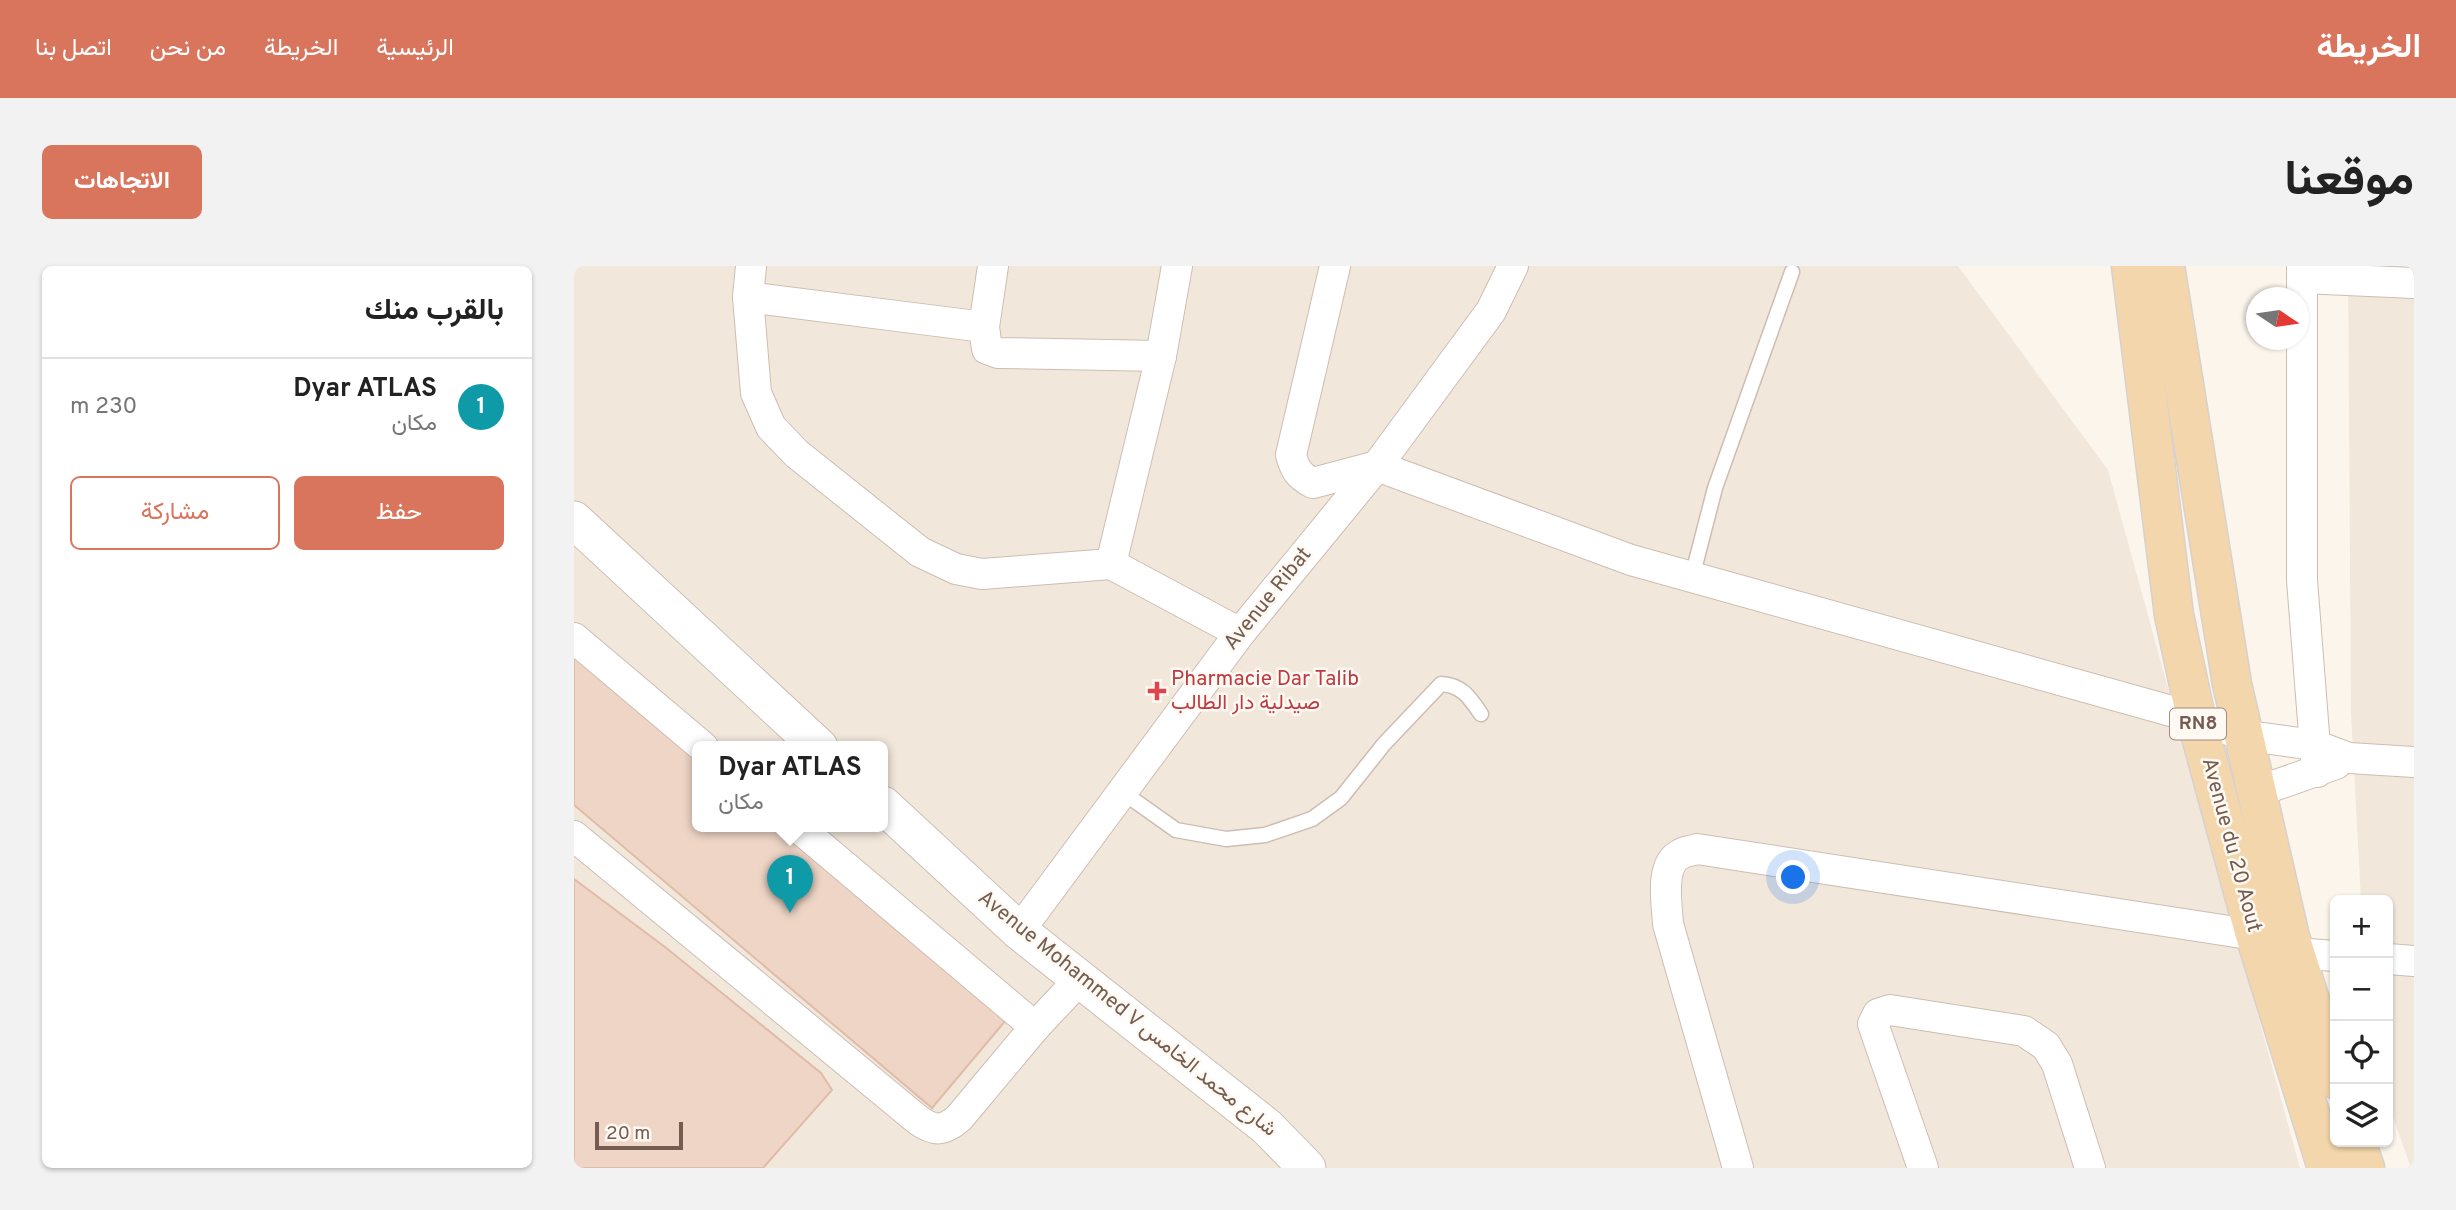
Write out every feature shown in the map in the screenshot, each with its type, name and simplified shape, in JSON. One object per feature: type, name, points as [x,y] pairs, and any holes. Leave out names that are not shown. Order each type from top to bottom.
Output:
[{"type":"main road","name":"Avenue du 20 Aout","points":[[2131,266],[2174,615],[2196,718],[2255,936],[2328,1168]]},
{"type":"main road","name":"Avenue du 20 Aout","points":[[2165,266],[2242,735],[2295,953],[2330,1063]]},
{"type":"main road","points":[[2358,1147],[2365,1168]]},
{"type":"street","points":[[751,266],[748,297],[756,393],[771,427],[797,454],[920,552],[956,569],[982,574],[1111,564],[1240,633]]},
{"type":"street","points":[[993,266],[984,327],[987,349],[998,353],[1161,355]]},
{"type":"street","points":[[1111,564],[1161,355],[1177,266]]},
{"type":"street","points":[[1335,266],[1291,455],[1295,469],[1302,477],[1313,482],[1377,466],[1631,561],[2196,718],[2315,758],[2414,762]]},
{"type":"street","name":"Avenue Ribat","points":[[1019,931],[1240,633],[1377,466],[1492,311],[1513,266]]},
{"type":"street","points":[[2315,758],[2302,580],[2302,272],[2414,283]]},
{"type":"street","points":[[748,297],[984,327]]},
{"type":"street","points":[[574,520],[813,741]]},
{"type":"street","points":[[574,638],[696,741]]},
{"type":"street","points":[[2256,792],[2315,758]]},
{"type":"street","name":"Avenue Mohammed V شارع محمد الخامس","points":[[888,810],[1019,931],[1267,1126],[1307,1168]]},
{"type":"street","points":[[805,832],[1035,1027]]},
{"type":"street","points":[[574,836],[919,1120],[934,1129],[944,1129],[960,1118],[1035,1027],[1080,979]]},
{"type":"street","points":[[1738,1168],[1668,924],[1666,887],[1670,864],[1679,854],[1697,849],[2255,936]]},
{"type":"street","points":[[2295,953],[2330,956]]},
{"type":"street","points":[[2393,959],[2414,961]]},
{"type":"street","points":[[1923,1168],[1873,1024],[1878,1014],[1890,1010],[2024,1031],[2046,1046],[2057,1064],[2090,1168]]},
{"type":"lane","points":[[1692,578],[1715,488],[1792,272]]},
{"type":"lane","points":[[1121,791],[1176,830],[1226,839],[1265,835],[1312,819],[1341,798],[1384,744],[1441,684],[1452,685],[1465,692],[1481,714]]},
{"type":"shaded area","points":[[574,266],[1958,266],[2108,470],[2300,1168],[574,1168]]},
{"type":"shaded area","points":[[2348,266],[2414,266],[2414,1168],[2411,1168],[2393,1117],[2393,895],[2361,895],[2351,713]]},
{"type":"building","points":[[574,655],[692,755],[692,832],[784,832],[1006,1020],[932,1108],[574,805]]},
{"type":"building","points":[[574,879],[665,947],[821,1073],[832,1090],[763,1168],[574,1168]]},
{"type":"place","name":"Pharmacie Dar Talib صيدلية دار الطالب","points":[[1157,691]]},
{"type":"place","name":"Dyar ATLAS","points":[[790,913]]}]
